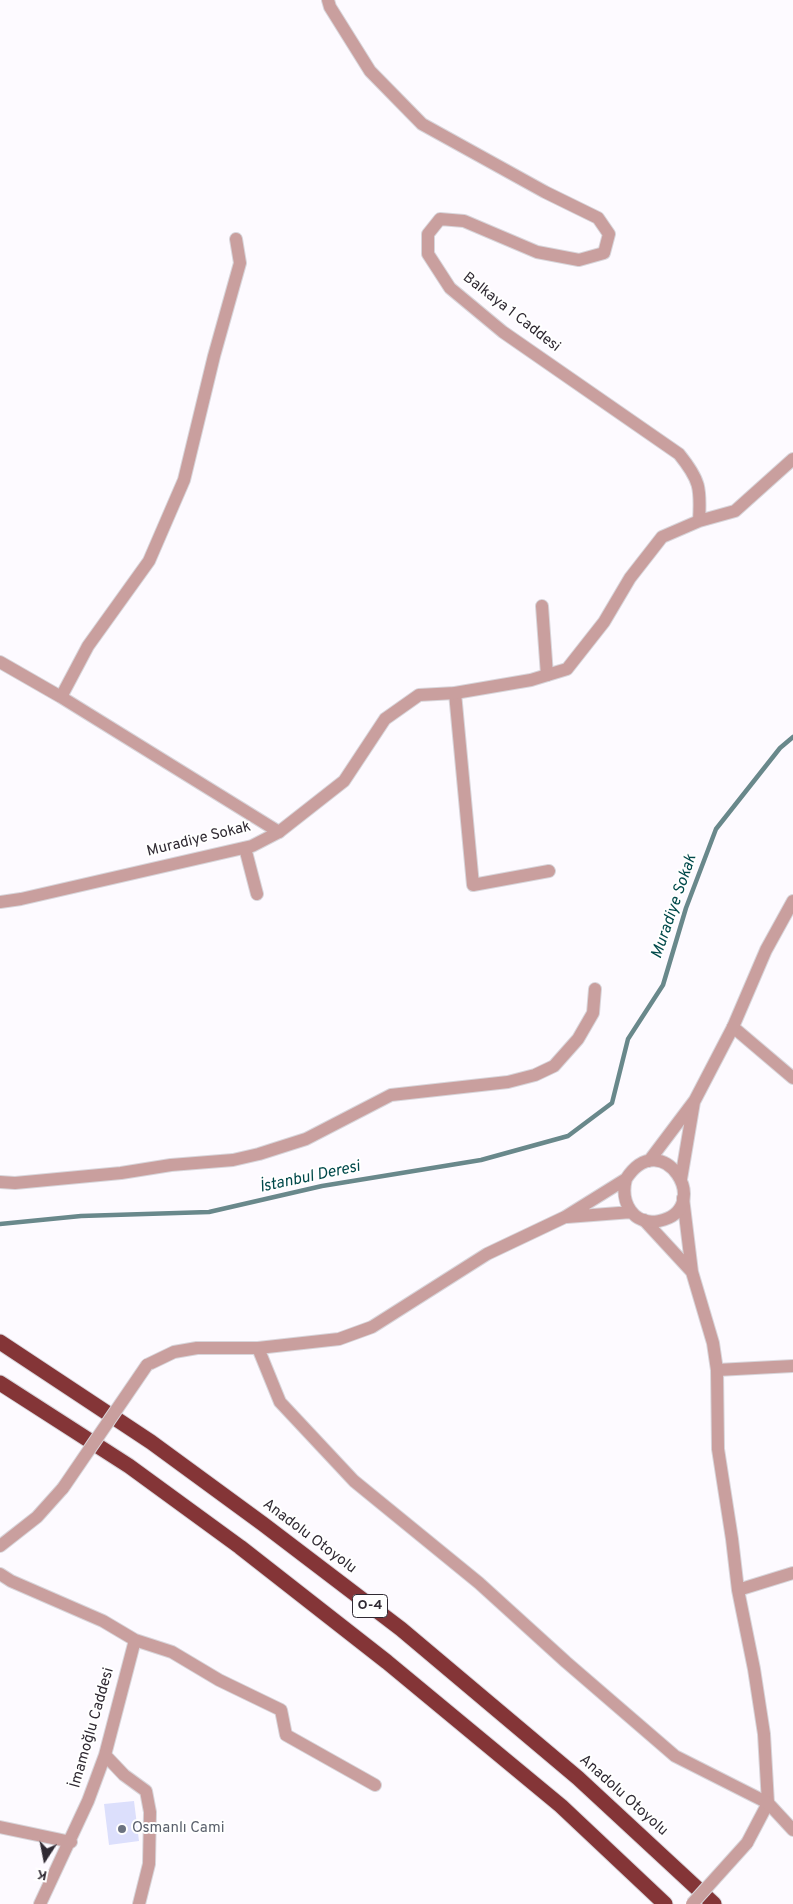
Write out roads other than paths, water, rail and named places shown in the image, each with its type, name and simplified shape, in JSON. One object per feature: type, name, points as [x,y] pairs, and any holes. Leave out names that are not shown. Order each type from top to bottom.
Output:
[{"type":"highway","name":"Anadolu Otoyolu","points":[[0,1342],[151,1442],[401,1629],[578,1778],[714,1904]]},
{"type":"highway","name":"O-4","points":[[0,1383],[129,1466],[240,1547],[387,1662],[561,1806],[665,1904]]},
{"type":"highway","points":[[561,1806],[651,1904]]},
{"type":"street","name":"Balkaya 1 Caddesi","points":[[328,0],[330,7],[370,71],[422,124],[545,192],[598,218],[609,234],[604,254],[579,260],[537,252],[464,220],[440,219],[428,234],[428,254],[450,288],[503,332],[680,454],[692,470],[700,493],[699,521]]},
{"type":"street","points":[[62,697],[88,646],[149,561],[184,480],[214,356],[240,263],[236,239]]},
{"type":"street","name":"Muradiye Sokak","points":[[0,902],[21,899],[245,848],[278,832],[344,781],[384,719],[419,695],[455,693],[531,680],[567,669],[604,622],[630,578],[662,537],[699,521],[735,511],[793,459]]},
{"type":"street","points":[[542,606],[547,675]]},
{"type":"street","points":[[0,662],[62,697],[278,832]]},
{"type":"street","points":[[455,693],[472,885],[549,871]]},
{"type":"street","points":[[245,848],[257,894]]},
{"type":"street","points":[[649,1161],[695,1100],[733,1027],[766,950],[793,901]]},
{"type":"street","points":[[0,1182],[15,1183],[102,1175],[171,1165],[233,1160],[306,1139],[390,1095],[508,1082],[535,1075],[554,1066],[578,1039],[593,1013],[595,988]]},
{"type":"street","points":[[733,1027],[793,1078]]},
{"type":"street","points":[[682,1179],[695,1100]]},
{"type":"street","points":[[692,1272],[644,1220],[632,1212],[624,1199],[623,1189],[626,1179],[631,1170],[639,1164],[649,1161],[659,1161],[668,1164],[676,1170],[682,1179],[684,1188],[683,1198],[692,1272],[713,1343],[717,1370],[718,1449],[738,1590],[754,1669],[764,1734],[768,1804],[747,1843],[692,1904]]},
{"type":"street","points":[[0,1546],[37,1517],[63,1488],[147,1365],[174,1352],[189,1349],[258,1348],[339,1339],[372,1327],[487,1254],[565,1217],[626,1179]]},
{"type":"street","points":[[644,1220],[654,1222],[665,1220],[680,1207],[683,1198]]},
{"type":"street","points":[[565,1217],[632,1212]]},
{"type":"street","points":[[258,1348],[280,1402],[354,1481],[479,1583],[566,1662],[675,1756],[768,1804],[793,1830]]},
{"type":"street","points":[[717,1370],[793,1366]]},
{"type":"street","points":[[738,1590],[793,1572]]},
{"type":"street","points":[[0,1574],[11,1581],[103,1621],[134,1640],[172,1652],[219,1680],[281,1710],[286,1735],[375,1785]]},
{"type":"street","name":"İmamoğlu Caddesi","points":[[40,1904],[71,1842],[105,1756],[134,1640]]},
{"type":"street","points":[[105,1756],[124,1775],[146,1791],[150,1812],[149,1864],[138,1904]]},
{"type":"street","points":[[0,1827],[71,1842]]},
{"type":"waterway","name":"İstanbul Deresi","points":[[0,1224],[81,1216],[209,1212],[322,1186],[481,1160],[568,1136],[612,1103],[628,1039],[663,985],[686,908],[716,829],[780,748],[793,737]]},
{"type":"place","name":"Osmanlı Cami","points":[[122,1829]]}]
